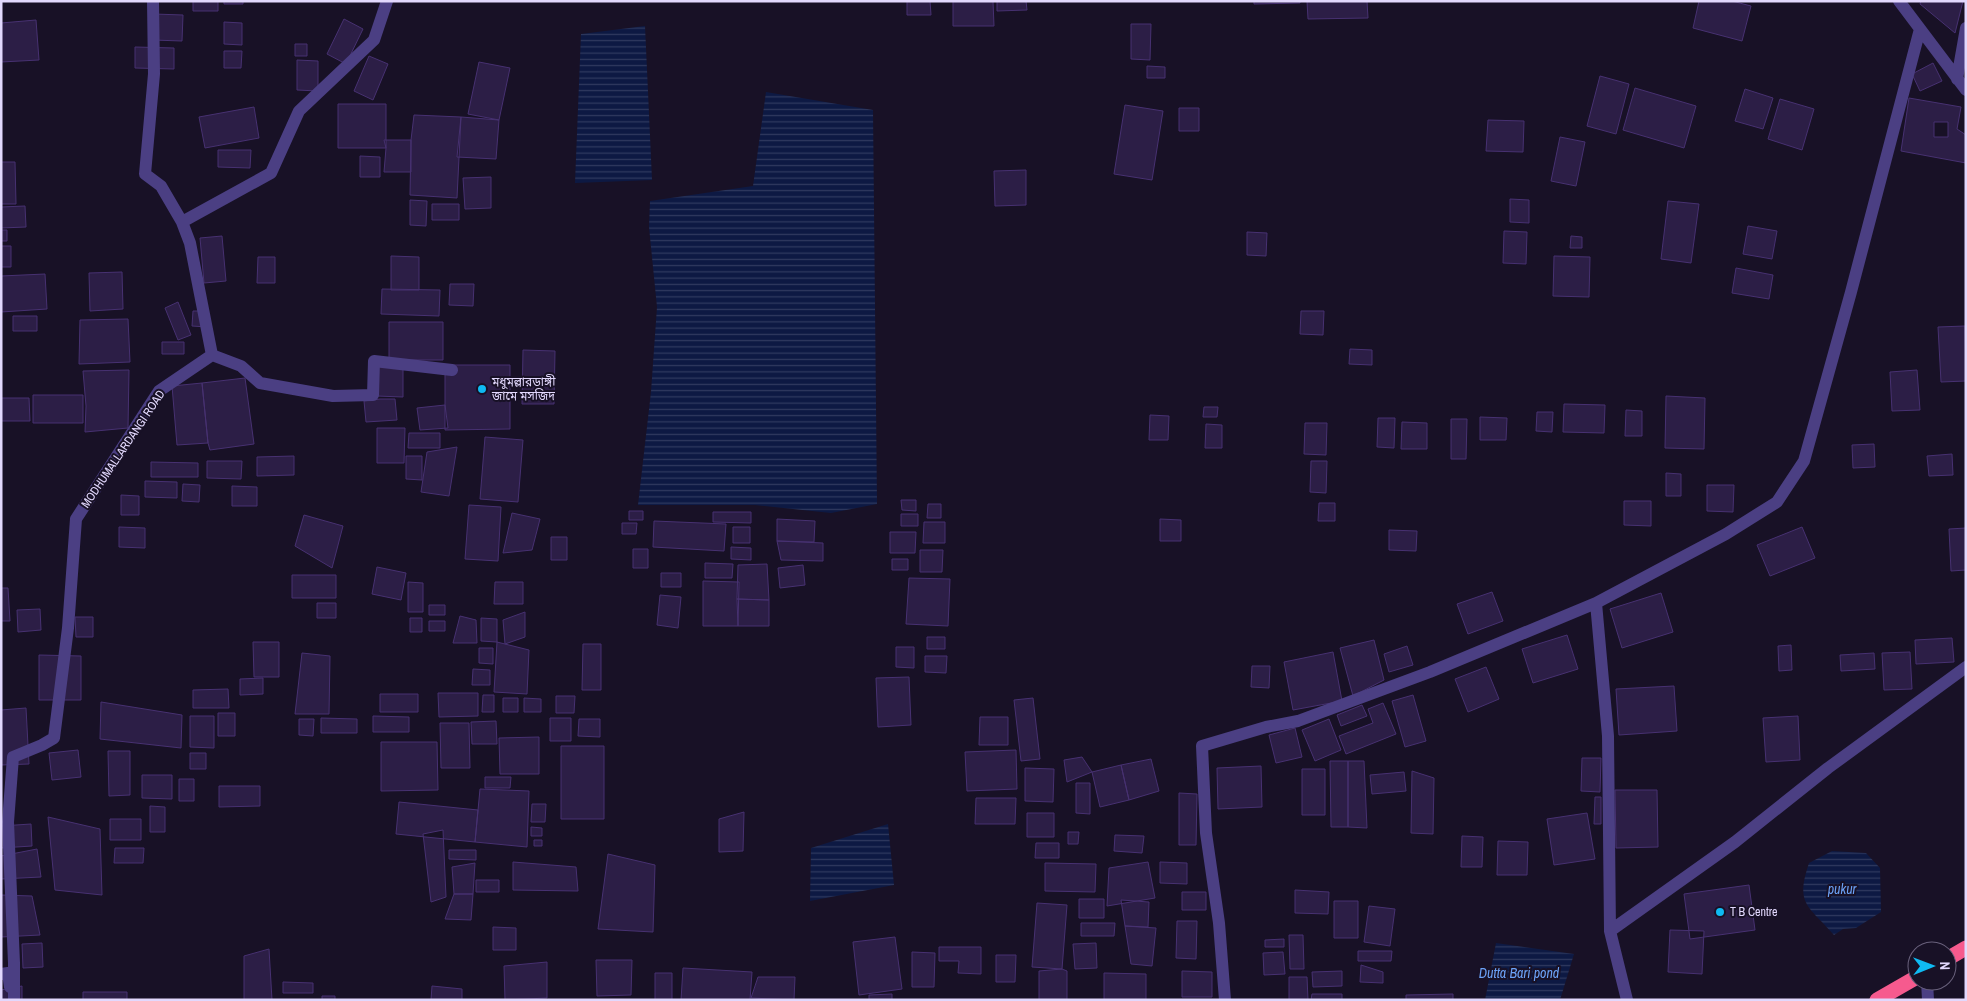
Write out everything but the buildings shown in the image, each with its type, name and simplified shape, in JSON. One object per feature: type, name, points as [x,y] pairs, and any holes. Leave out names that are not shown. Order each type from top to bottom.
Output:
[{"type":"highway","points":[[1877,1000],[1907,982]]},
{"type":"street","points":[[153,1],[154,74],[145,174],[161,186],[182,222],[190,243],[212,355],[241,366],[260,383],[333,396],[373,395],[374,361],[452,370]]},
{"type":"street","points":[[182,222],[272,173],[299,111],[374,40],[387,1]]},
{"type":"street","points":[[1899,1],[1966,90]]},
{"type":"street","points":[[1957,79],[1966,28]]},
{"type":"street","points":[[1225,1000],[1219,923],[1206,833],[1202,746],[1266,727],[1298,720],[1430,672],[1596,603],[1726,534],[1777,502],[1804,461],[1851,292],[1920,29]]},
{"type":"street","name":"MODHUMALLARDANGI ROAD","points":[[13,1000],[14,963],[8,822],[13,757],[54,738],[68,628],[76,519],[159,391],[212,355]]},
{"type":"street","points":[[1596,603],[1608,736],[1610,931],[1627,1000]]},
{"type":"street","points":[[1610,931],[1735,842],[1828,768],[1966,667]]},
{"type":"street","points":[[1,974],[8,974],[13,1000]]},
{"type":"water","points":[[645,26],[652,180],[575,183],[581,34]]},
{"type":"water","points":[[766,92],[873,110],[877,504],[831,513],[755,505],[638,505],[651,392],[657,307],[649,227],[650,201],[753,186]]},
{"type":"water","points":[[888,824],[894,885],[810,901],[811,848]]},
{"type":"water","name":"pukur","points":[[1832,851],[1866,853],[1880,868],[1881,912],[1856,928],[1843,929],[1834,935],[1807,904],[1803,888],[1809,863]]},
{"type":"water","name":"Dutta Bari pond","points":[[1496,943],[1574,954],[1560,1000],[1485,1000]]},
{"type":"place","name":"মধুমল্লারডাঙ্গী জামে মসজিদ","points":[[482,389]]},
{"type":"place","name":"T B Centre","points":[[1720,912]]}]
